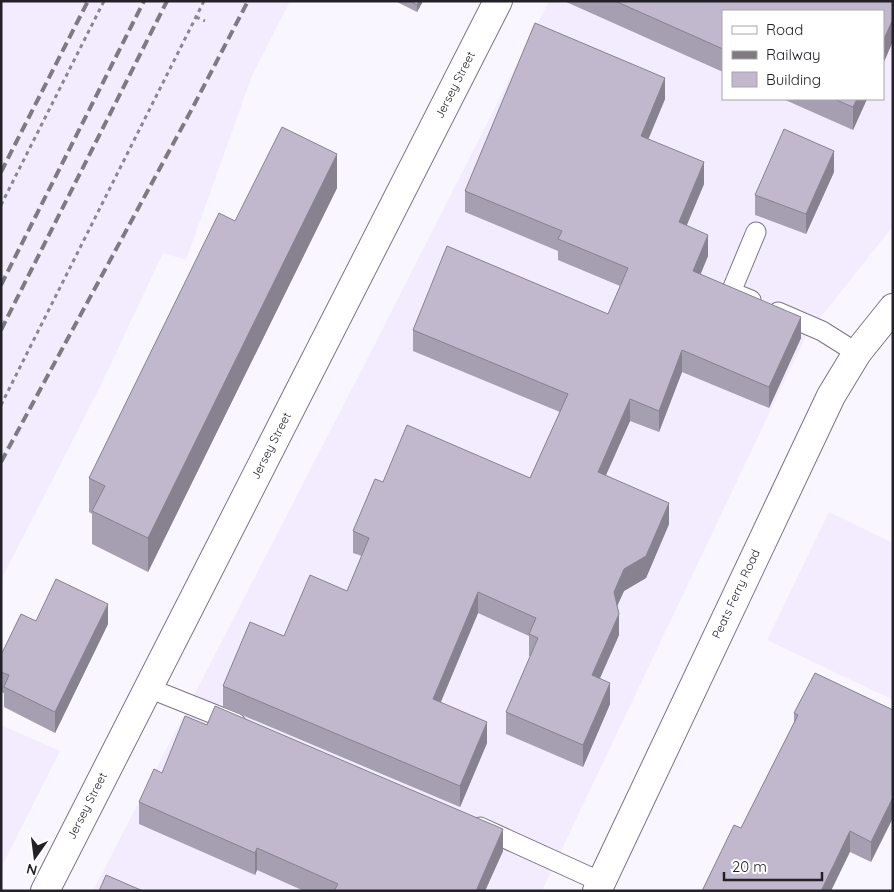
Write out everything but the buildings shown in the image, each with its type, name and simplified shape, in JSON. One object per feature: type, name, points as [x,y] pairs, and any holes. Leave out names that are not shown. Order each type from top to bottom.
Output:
[{"type":"street","name":"Jersey Street","points":[[45,891],[146,688],[498,1]]},
{"type":"street","name":"Peats Ferry Road","points":[[599,886],[816,427],[857,353],[893,308]]},
{"type":"lane","points":[[756,232],[731,292],[822,331],[857,353]]},
{"type":"lane","points":[[146,688],[248,729]]},
{"type":"lane","points":[[465,821],[599,886]]},
{"type":"path","points":[[1,205],[104,1]]},
{"type":"path","points":[[1,405],[204,1]]},
{"type":"path","points":[[196,18],[205,22]]},
{"type":"shaded area","points":[[1,1],[290,1],[252,76],[186,260],[163,253],[99,389],[1,580]]},
{"type":"shaded area","points":[[549,1],[893,1],[893,226],[806,336],[542,891],[93,891],[375,344]]},
{"type":"shaded area","points":[[829,512],[893,543],[893,700],[767,640]]},
{"type":"shaded area","points":[[1,725],[60,751],[1,868]]},
{"type":"railway","points":[[1,172],[88,1]]},
{"type":"railway","points":[[1,285],[144,1]]},
{"type":"railway","points":[[1,330],[167,1]]},
{"type":"railway","points":[[1,462],[193,107],[248,1]]}]
